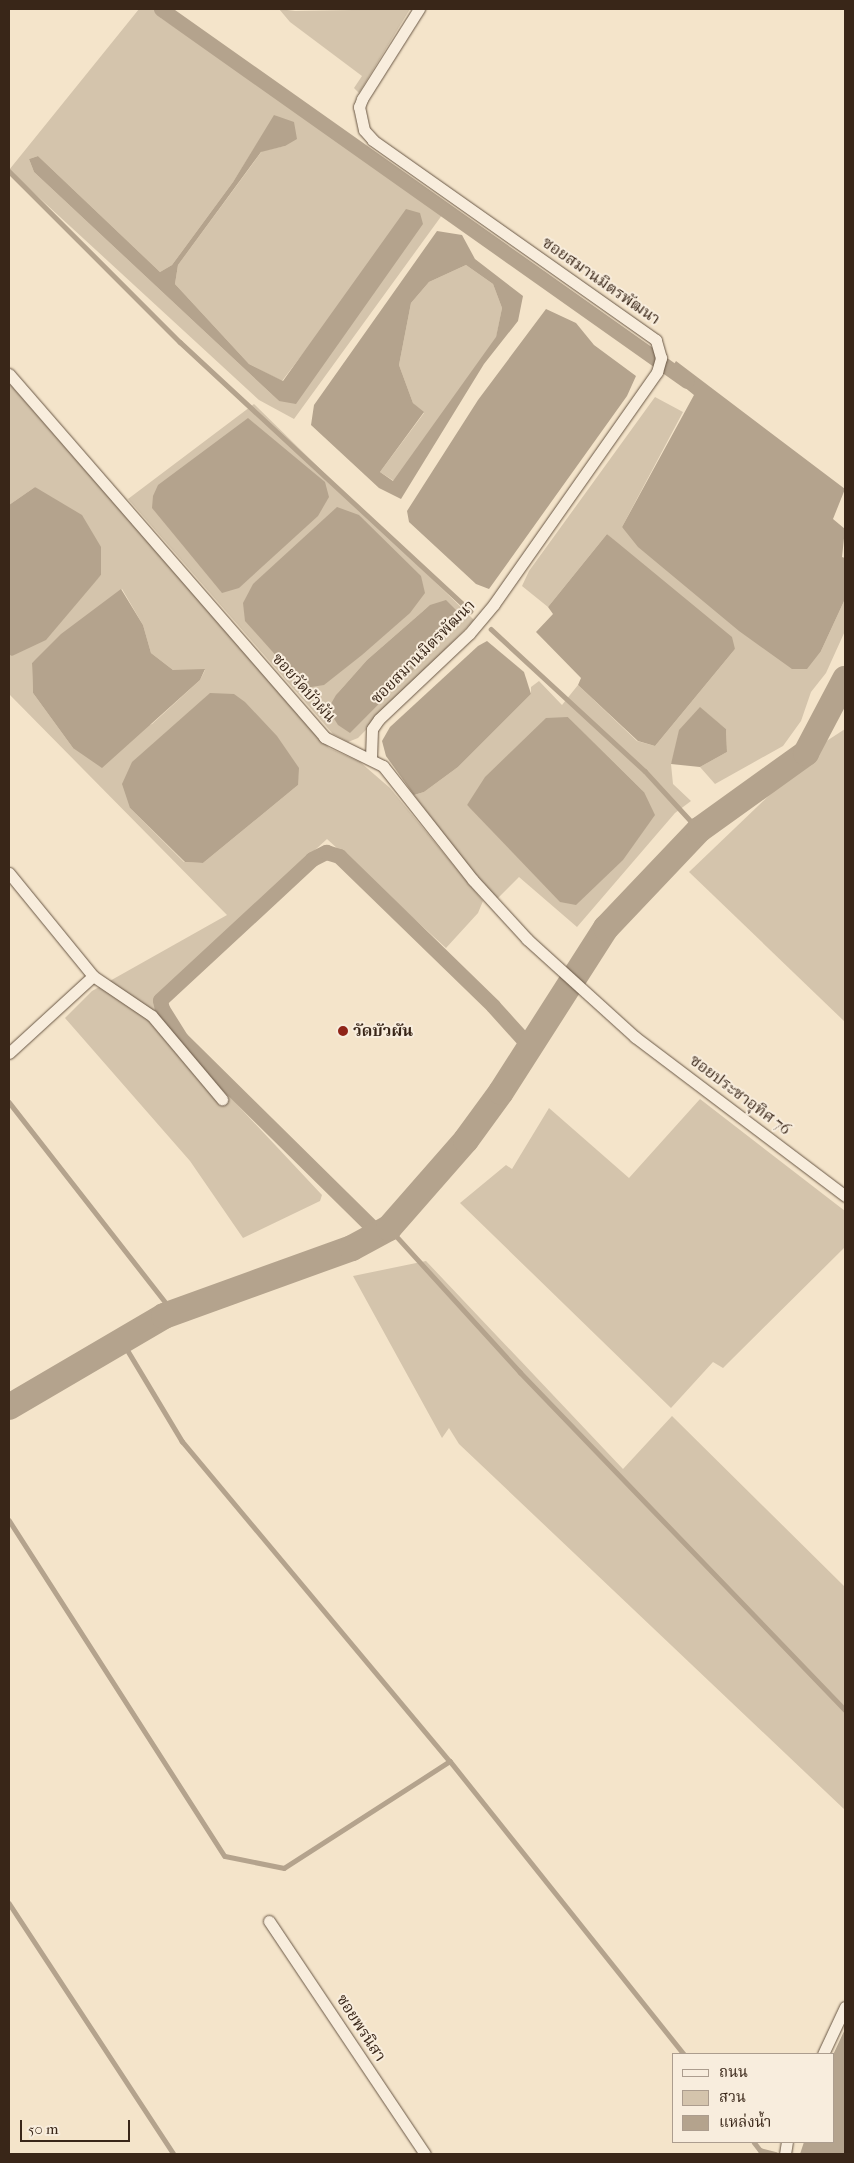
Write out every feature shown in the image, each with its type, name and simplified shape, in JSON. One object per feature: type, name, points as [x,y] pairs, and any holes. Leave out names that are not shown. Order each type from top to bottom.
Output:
[{"type":"street","name":"ซอยสมานมิตรพัฒนา","points":[[371,758],[372,729],[378,719],[469,634],[494,604],[657,372],[662,358],[656,340],[373,140],[364,130],[359,107],[362,98],[419,9]]},
{"type":"street","name":"ซอยวัดบัวผัน","points":[[9,374],[324,737],[338,746],[371,758],[383,766],[473,880],[527,939],[615,1020]]},
{"type":"street","points":[[9,873],[93,976],[152,1016],[222,1099]]},
{"type":"street","points":[[9,1053],[93,976]]},
{"type":"street","name":"ซอยประชาอุทิศ 76","points":[[615,1020],[845,1196]]},
{"type":"street","name":"ซอยพรนิสา","points":[[269,1921],[424,2154]]},
{"type":"street","points":[[823,2053],[845,2007]]},
{"type":"green space","points":[[139,9],[169,9],[161,18],[445,211],[294,419],[259,400],[9,170]],"holes":[[[275,115],[285,146],[262,151],[178,265],[175,284],[249,364],[282,381],[334,313],[279,401],[34,172],[29,159],[38,156],[160,272],[172,265],[233,182]]]},
{"type":"green space","points":[[279,9],[295,11],[410,9],[359,93],[354,88],[362,76],[290,22]]},
{"type":"green space","points":[[466,265],[493,284],[502,308],[496,338],[394,481],[380,472],[424,413],[413,403],[399,365],[411,303],[429,282]]},
{"type":"green space","points":[[9,383],[329,748],[360,762],[390,788],[483,901],[478,913],[446,948],[327,839],[154,998],[167,1005],[165,1019],[214,1080],[322,1195],[320,1201],[243,1238],[190,1161],[65,1018],[92,991],[227,915],[9,694],[9,655],[12,656],[79,598],[101,575],[35,487],[9,505]],"holes":[[[122,589],[143,625],[151,653],[173,670],[205,670],[200,680],[152,724],[73,748],[33,693],[32,663]],[[298,785],[203,863],[184,862],[130,808]]]},
{"type":"green space","points":[[655,397],[683,412],[622,527],[821,651],[845,599],[845,631],[826,673],[811,692],[801,721],[783,746],[715,784],[700,767],[727,752],[726,729],[700,708],[671,764],[673,784],[691,801],[675,813],[577,927],[519,877],[495,901],[414,795],[424,792],[458,767],[531,694],[531,687],[539,681],[562,705],[578,685],[637,741],[655,746],[735,649],[607,534],[548,607],[522,586],[529,571]],"holes":[[[568,717],[644,792],[488,823],[467,805]]]},
{"type":"green space","points":[[254,404],[474,620],[358,738],[348,742],[333,734],[128,499]],"holes":[[[430,605],[336,695],[367,660]]]},
{"type":"green space","points":[[845,729],[845,1022],[689,872],[825,742]]},
{"type":"green space","points":[[700,1099],[845,1211],[845,1247],[723,1368],[713,1362],[671,1408],[460,1203],[506,1165],[512,1169],[549,1108],[629,1178]]},
{"type":"green space","points":[[426,1261],[623,1469],[672,1416],[845,1587],[845,1810],[459,1444],[449,1428],[442,1438],[353,1276]]},
{"type":"water","points":[[274,115],[294,122],[297,139],[285,146],[261,152],[178,265],[175,284],[249,364],[283,381],[406,209],[420,213],[423,224],[296,404],[279,401],[34,172],[29,159],[38,156],[160,272],[172,265],[233,182]]},
{"type":"water","points":[[437,231],[462,235],[475,259],[523,296],[518,321],[484,364],[401,499],[379,488],[311,425],[314,405]],"holes":[[[466,265],[493,284],[502,308],[496,337],[393,481],[380,472],[424,412],[413,403],[399,365],[411,303],[429,282]]]},
{"type":"water","points":[[546,309],[576,323],[594,345],[636,376],[627,396],[489,589],[476,584],[409,522],[407,511],[478,400]]},
{"type":"water","points":[[676,361],[845,489],[833,519],[845,529],[842,557],[845,558],[845,599],[821,651],[807,669],[792,669],[739,631],[638,547],[622,527],[694,395],[668,374]]},
{"type":"water","points":[[248,418],[325,482],[329,497],[318,516],[239,588],[222,593],[152,508],[153,496],[158,485]]},
{"type":"water","points":[[35,487],[82,515],[101,547],[101,575],[46,640],[12,656],[9,655],[9,505]]},
{"type":"water","points":[[337,507],[359,515],[421,576],[425,593],[410,613],[362,655],[324,685],[305,688],[245,621],[243,603],[253,584]]},
{"type":"water","points":[[607,534],[732,637],[735,649],[655,746],[638,741],[578,685],[581,678],[536,632],[553,614],[548,607]]},
{"type":"water","points":[[121,589],[143,625],[151,653],[173,670],[205,669],[200,680],[102,768],[73,748],[33,693],[32,663],[61,634]]},
{"type":"water","points":[[446,600],[464,618],[350,733],[338,725],[328,709],[336,695],[367,660],[430,605]]},
{"type":"water","points":[[487,641],[524,672],[531,694],[458,767],[424,792],[414,795],[386,756],[382,741],[390,727],[478,646]]},
{"type":"water","points":[[210,693],[234,694],[245,702],[277,736],[299,768],[298,785],[203,863],[185,862],[130,808],[122,784],[132,762]]},
{"type":"water","points":[[700,707],[726,729],[727,752],[700,767],[671,764],[679,730]]},
{"type":"water","points":[[568,717],[644,792],[655,815],[623,860],[576,905],[560,902],[467,805],[485,777],[546,718]]},
{"type":"water","points":[[845,2029],[845,2154],[800,2154],[804,2143],[834,2143],[834,2053]]},
{"type":"waterway","points":[[161,9],[687,381]]},
{"type":"waterway","points":[[9,171],[180,342],[471,611]]},
{"type":"waterway","points":[[491,629],[645,771],[699,830]]},
{"type":"waterway","points":[[9,1407],[164,1316],[352,1248],[389,1228],[466,1140],[501,1092],[606,928],[699,830],[806,753],[845,679]]},
{"type":"waterway","points":[[380,1235],[181,1039],[162,1009],[160,1000],[312,859],[326,852],[339,856],[493,1006],[530,1047]]},
{"type":"waterway","points":[[9,1102],[174,1313]]},
{"type":"waterway","points":[[389,1228],[520,1372],[845,1710]]},
{"type":"waterway","points":[[122,1341],[182,1441],[450,1761],[683,2053]]},
{"type":"waterway","points":[[9,1520],[225,1856],[284,1868],[450,1761]]},
{"type":"waterway","points":[[9,1903],[174,2154]]},
{"type":"waterway","points":[[755,2143],[760,2150],[775,2154]]},
{"type":"place","name":"วัดบัวผัน","points":[[343,1031]]}]
